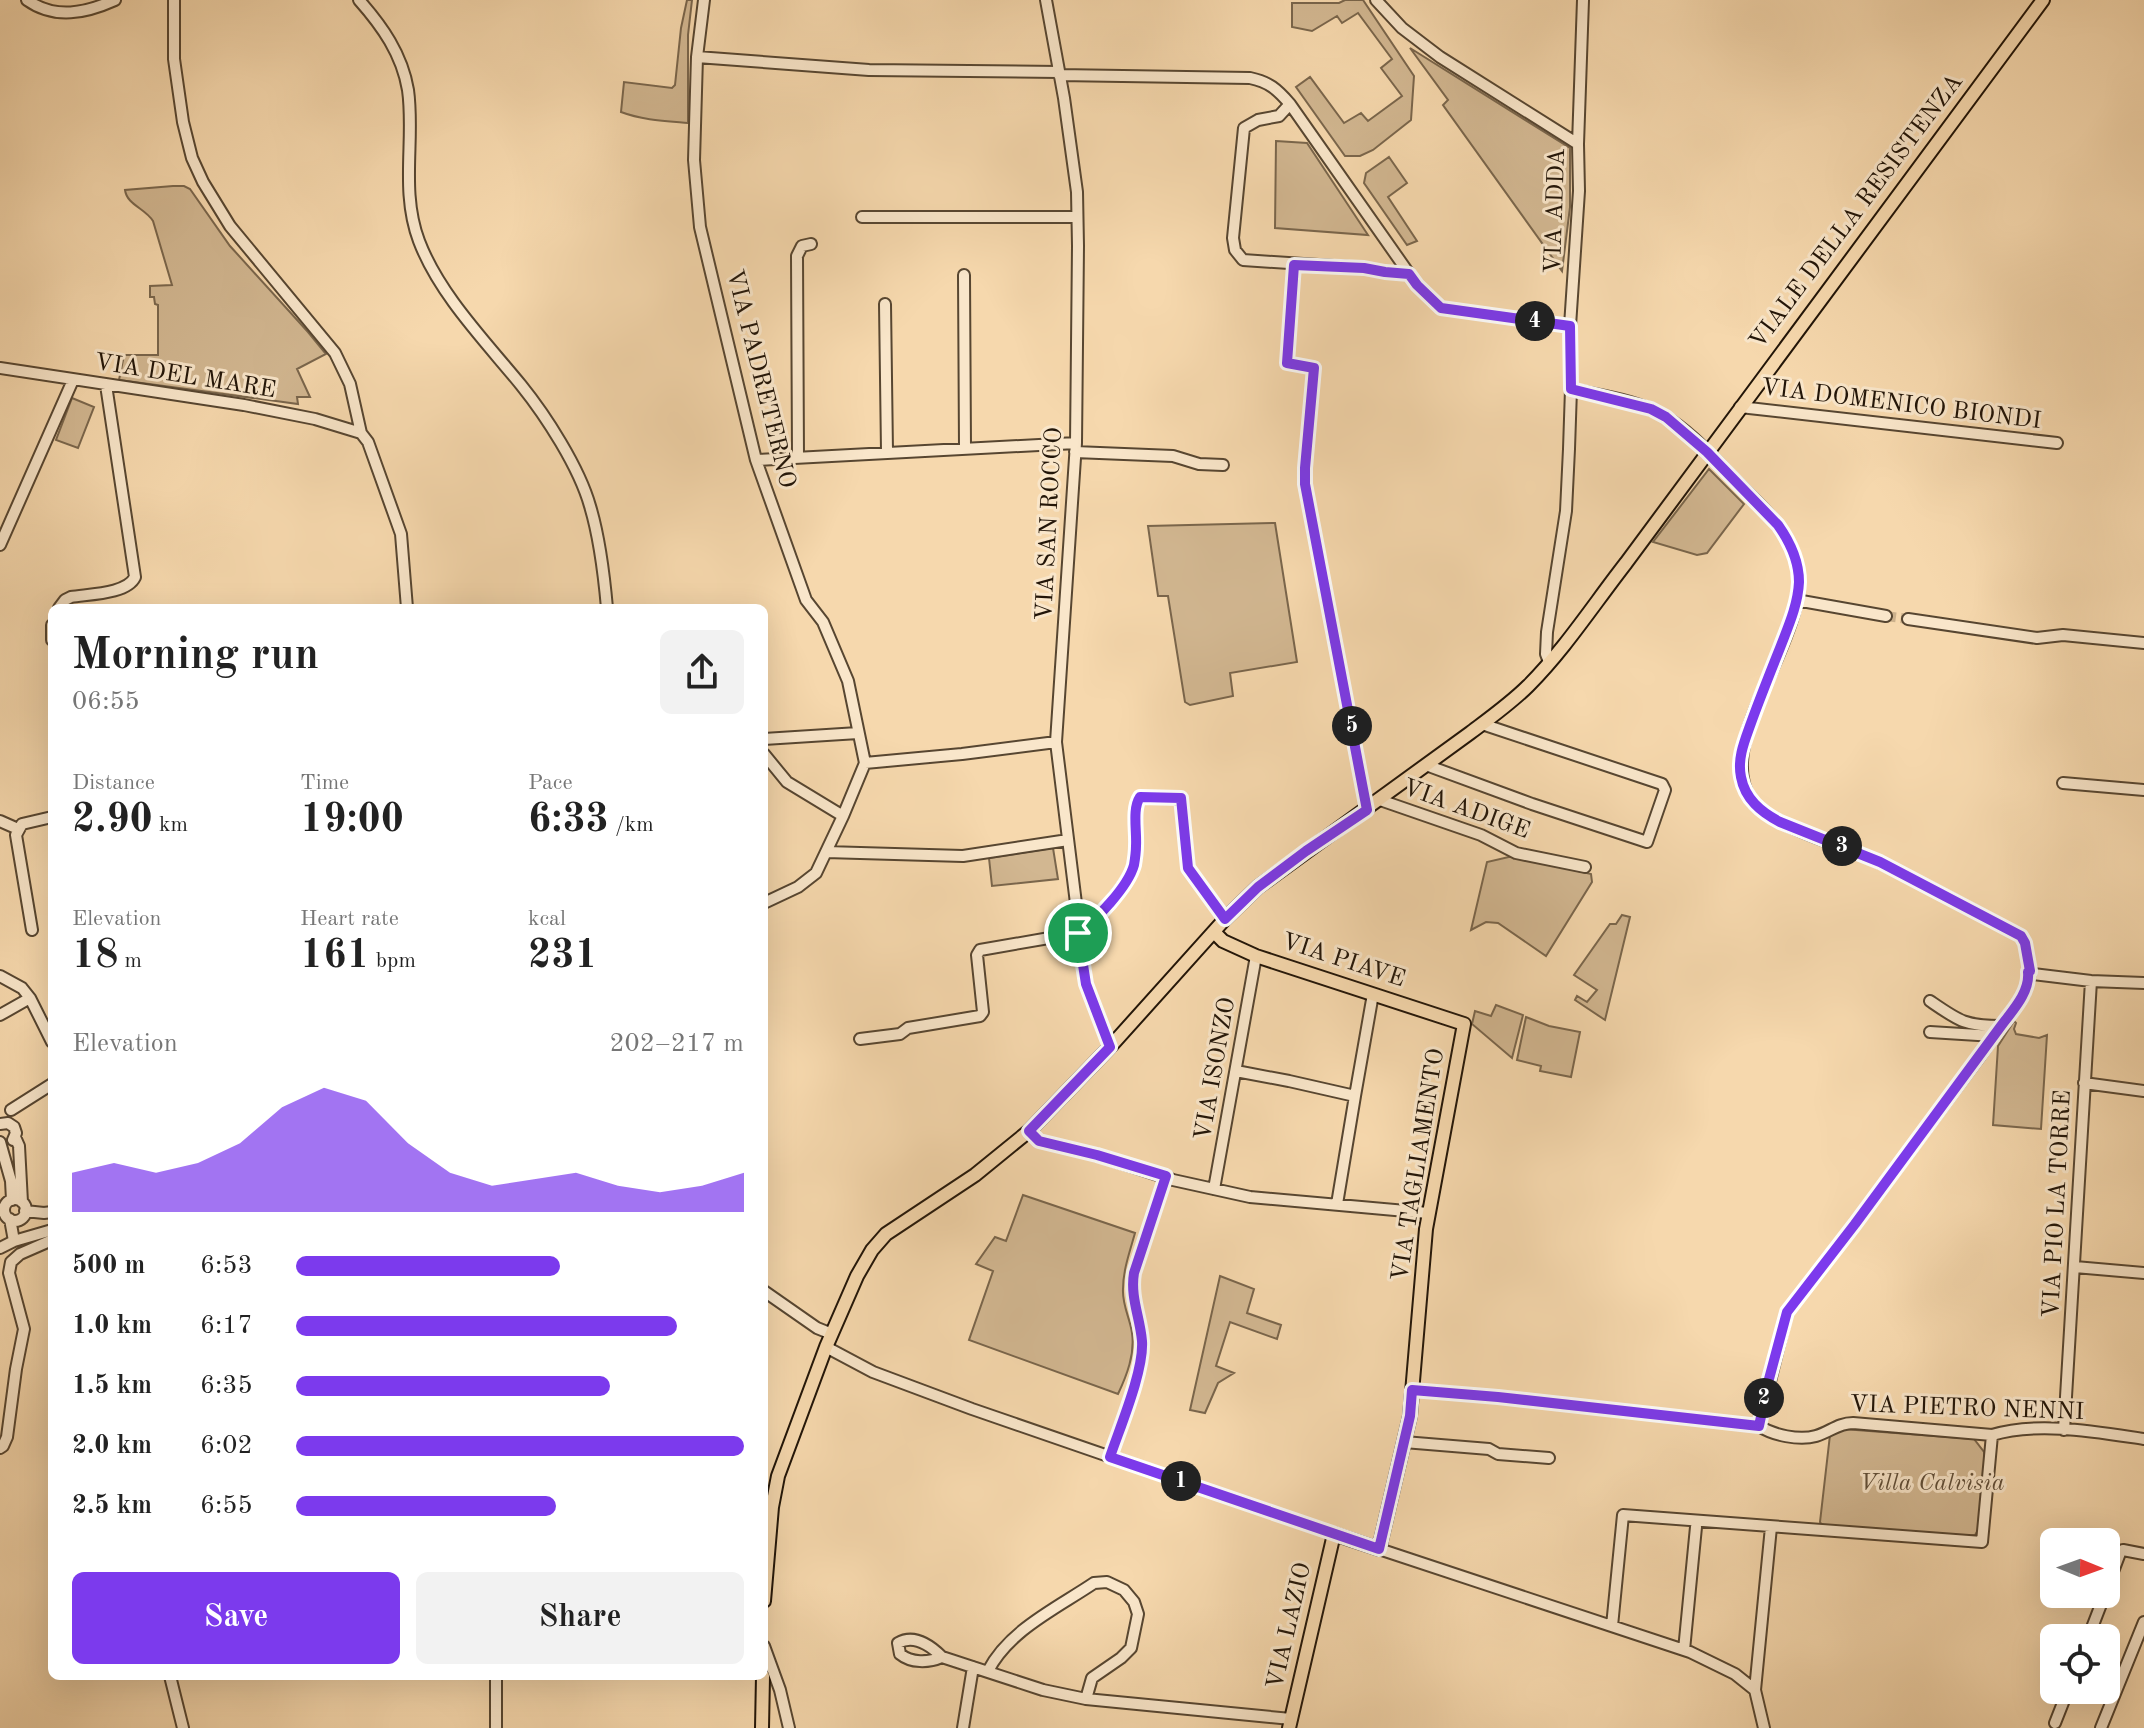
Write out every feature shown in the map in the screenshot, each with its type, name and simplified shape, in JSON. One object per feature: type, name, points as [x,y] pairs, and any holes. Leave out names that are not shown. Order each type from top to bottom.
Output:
[{"type":"main road","name":"VIALE DELLA RESISTENZA","points":[[768,1554],[778,1476],[826,1347],[857,1276],[872,1250],[886,1234],[975,1175],[1029,1131],[1258,887],[1504,708],[1530,684],[1626,563],[2043,0]]},
{"type":"main road","name":"VIA PIAVE","points":[[1214,932],[1223,941],[1256,956],[1464,1024]]},
{"type":"main road","name":"VIA TAGLIAMENTO","points":[[1379,1549],[1410,1416],[1428,1213],[1464,1024]]},
{"type":"main road","points":[[1334,1534],[1379,1549]]},
{"type":"main road","name":"VIA LAZIO","points":[[1290,1723],[1334,1534]]},
{"type":"main road","points":[[762,1728],[763,1680]]},
{"type":"street","points":[[27,0],[40,9],[71,13],[95,9],[115,0]]},
{"type":"street","points":[[174,0],[174,59],[183,122],[192,158],[230,226],[335,353],[350,384],[361,433],[368,442],[401,534],[407,604]]},
{"type":"street","points":[[359,0],[391,40],[404,72],[409,105],[411,210],[419,242],[433,272],[464,316],[524,388],[579,477],[590,505],[604,570],[607,604]]},
{"type":"street","name":"VIA PADRETERNO","points":[[704,0],[697,57],[694,160],[698,213],[756,460],[806,600],[823,622],[848,681],[865,763]]},
{"type":"street","name":"VIA SAN ROCCO","points":[[1046,0],[1077,192],[1075,448],[1056,742],[1086,984],[1110,1047]]},
{"type":"street","points":[[1376,0],[1402,28],[1440,57],[1578,144]]},
{"type":"street","name":"VIA ADDA","points":[[1549,662],[1546,654],[1550,606],[1566,511],[1583,0]]},
{"type":"street","points":[[697,57],[869,70],[1250,78],[1266,81],[1278,89],[1290,104],[1417,285],[1441,308],[1570,326]]},
{"type":"street","points":[[1290,104],[1279,116],[1258,120],[1244,128],[1233,238],[1235,250],[1243,260],[1409,274]]},
{"type":"street","points":[[862,217],[1077,217]]},
{"type":"street","points":[[798,457],[797,256],[802,246],[811,244]]},
{"type":"street","points":[[1294,265],[1287,363],[1314,368],[1305,484],[1367,810]]},
{"type":"street","points":[[964,275],[965,448]]},
{"type":"street","points":[[885,304],[887,452]]},
{"type":"street","name":"VIA DEL MARE","points":[[0,368],[158,391],[315,419],[361,433]]},
{"type":"street","points":[[0,545],[73,380]]},
{"type":"street","points":[[62,604],[71,597],[124,589],[135,577],[106,385]]},
{"type":"street","points":[[1571,389],[1651,409],[1666,417],[1707,452],[1785,534],[1796,560],[1799,579],[1788,629],[1742,747],[1741,778],[1753,803],[1780,822],[1880,862],[2021,936],[2031,974],[2024,994],[1994,1036],[1787,1312],[1759,1426]]},
{"type":"street","name":"VIA DOMENICO BIONDI","points":[[1740,407],[2057,443]]},
{"type":"street","points":[[756,460],[965,448],[1075,448],[1173,456],[1199,464],[1223,465]]},
{"type":"street","points":[[1796,600],[1886,616]]},
{"type":"street","points":[[1908,619],[2037,638],[2063,635],[2144,643]]},
{"type":"street","points":[[1426,765],[1647,842],[1665,790],[1662,784],[1482,724]]},
{"type":"street","points":[[768,739],[858,733]]},
{"type":"street","points":[[768,901],[798,887],[816,873],[865,763],[1056,742]]},
{"type":"street","points":[[768,759],[787,782],[843,816]]},
{"type":"street","points":[[2063,783],[2144,790]]},
{"type":"street","points":[[860,1039],[900,1034],[908,1028],[980,1016],[983,1012],[977,955],[980,950],[1078,933],[1102,911],[1133,868],[1140,797],[1181,798],[1188,868],[1225,919]]},
{"type":"street","name":"VIA ADIGE","points":[[1380,800],[1481,835],[1516,853],[1585,867]]},
{"type":"street","points":[[32,930],[16,835],[22,824],[48,818]]},
{"type":"street","points":[[0,821],[18,829]]},
{"type":"street","points":[[826,852],[963,856],[1068,840]]},
{"type":"street","name":"VIA ISONZO","points":[[1214,1189],[1256,956]]},
{"type":"street","points":[[2031,974],[2144,983]]},
{"type":"street","points":[[0,976],[17,984],[30,998],[48,1034]]},
{"type":"street","name":"VIA PIO LA TORRE","points":[[2064,1430],[2091,981]]},
{"type":"street","points":[[1337,1204],[1373,994]]},
{"type":"street","points":[[0,1015],[30,998]]},
{"type":"street","points":[[1930,1001],[1960,1022],[2001,1026]]},
{"type":"street","points":[[1930,1032],[1994,1036]]},
{"type":"street","points":[[1236,1071],[1355,1096]]},
{"type":"street","points":[[2084,1083],[2144,1091]]},
{"type":"street","points":[[6,1218],[20,1219],[19,1146],[15,1130],[6,1124],[6,1108],[48,1086]]},
{"type":"street","points":[[1029,1131],[1039,1141],[1250,1197],[1428,1213]]},
{"type":"street","points":[[15,1137],[11,1142],[0,1142],[20,1204]]},
{"type":"street","points":[[1110,1457],[1141,1361],[1142,1342],[1132,1288],[1134,1273],[1166,1176]]},
{"type":"street","points":[[14,1241],[6,1218],[6,1204],[20,1204],[48,1212]]},
{"type":"street","points":[[0,1248],[48,1231]]},
{"type":"street","points":[[0,1448],[7,1437],[24,1329],[9,1273],[11,1262],[20,1254],[48,1242]]},
{"type":"street","points":[[2075,1267],[2144,1273]]},
{"type":"street","points":[[768,1294],[817,1328],[832,1334]]},
{"type":"street","points":[[826,1347],[873,1372],[1334,1534]]},
{"type":"street","name":"VIA PIETRO NENNI","points":[[1412,1390],[1759,1426],[1775,1435],[1815,1436],[1844,1423],[1853,1423],[1992,1435],[2010,1429],[2035,1428],[2144,1439]]},
{"type":"street","points":[[1612,1626],[1623,1515],[1697,1523],[1982,1542],[1992,1435]]},
{"type":"street","points":[[1404,1442],[1549,1458]]},
{"type":"street","points":[[1684,1650],[1697,1523]]},
{"type":"street","points":[[1764,1728],[1755,1690],[1771,1527]]},
{"type":"street","points":[[1379,1549],[1684,1650],[1735,1674],[1755,1690]]},
{"type":"street","points":[[2120,1553],[2123,1550],[2144,1554]]},
{"type":"street","points":[[988,1671],[996,1657],[1018,1634],[1094,1583],[1107,1582],[1124,1590],[1137,1608],[1133,1642],[1121,1658],[1092,1678],[1086,1699]]},
{"type":"street","points":[[2101,1728],[2144,1622]]},
{"type":"street","points":[[768,1657],[789,1728]]},
{"type":"street","points":[[942,1657],[1043,1690],[1086,1699],[1290,1723]]},
{"type":"street","points":[[963,1728],[973,1667]]},
{"type":"street","points":[[171,1680],[183,1728]]},
{"type":"street","points":[[496,1680],[496,1728]]},
{"type":"street","points":[[2055,1723],[2062,1704]]},
{"type":"green space","points":[[687,0],[692,0],[688,35],[688,123],[621,112],[624,82],[672,88],[675,85]]},
{"type":"green space","points":[[1363,0],[1414,76],[1411,120],[1373,150],[1360,156],[1345,156],[1296,87],[1310,77],[1344,123],[1361,113],[1368,121],[1402,96],[1381,68],[1392,59],[1358,13],[1342,23],[1337,16],[1312,31],[1292,27],[1292,3],[1339,3]]},
{"type":"green space","points":[[1410,48],[1570,148],[1570,207],[1562,271],[1443,105],[1448,100]]},
{"type":"green space","points":[[1276,141],[1307,143],[1368,235],[1275,228]]},
{"type":"green space","points":[[1389,157],[1407,183],[1388,197],[1417,241],[1407,245],[1364,183],[1366,173]]},
{"type":"green space","points":[[173,186],[190,189],[230,246],[326,354],[297,369],[310,397],[297,397],[298,404],[119,380],[124,355],[158,355],[158,305],[154,297],[150,297],[150,286],[172,285],[153,221],[129,199],[125,190]]},
{"type":"green space","points":[[72,398],[94,407],[78,448],[56,440]]},
{"type":"green space","points":[[1709,469],[1744,504],[1707,553],[1697,555],[1653,542]]},
{"type":"green space","points":[[1275,523],[1297,662],[1230,673],[1233,696],[1190,705],[1185,702],[1168,596],[1158,596],[1148,526]]},
{"type":"green space","points":[[1053,848],[1058,879],[992,886],[989,858]]},
{"type":"green space","points":[[1513,856],[1591,874],[1592,882],[1546,956],[1498,923],[1486,922],[1471,930],[1487,862]]},
{"type":"green space","points":[[1622,915],[1630,917],[1605,1020],[1575,1000],[1577,996],[1587,1002],[1597,990],[1574,975],[1610,924],[1616,924]]},
{"type":"green space","points":[[1496,1005],[1523,1015],[1512,1058],[1472,1024],[1475,1011],[1491,1016]]},
{"type":"green space","points":[[1526,1017],[1549,1026],[1580,1032],[1571,1077],[1540,1071],[1541,1066],[1517,1060]]},
{"type":"green space","points":[[2014,1021],[2016,1034],[2039,1038],[2047,1035],[2041,1129],[1993,1125],[1998,1046]]},
{"type":"green space","points":[[1023,1195],[1135,1233],[1125,1268],[1123,1289],[1132,1349],[1118,1394],[969,1340],[993,1271],[976,1264],[995,1237],[1006,1241]]},
{"type":"green space","points":[[1220,1276],[1254,1289],[1247,1313],[1281,1325],[1277,1339],[1230,1322],[1216,1366],[1234,1373],[1218,1383],[1205,1413],[1190,1410]]},
{"type":"green space","name":"Villa Calvisia","points":[[1843,1429],[1974,1439],[1984,1452],[1985,1461],[1975,1535],[1822,1525],[1830,1435]]},
{"type":"tunnel","points":[[1886,616],[1908,619]]},
{"type":"route","points":[[1294,265],[1364,268],[1409,274],[1441,308],[1570,326],[1571,389],[1651,409],[1666,417],[1707,452],[1785,534],[1796,560],[1799,579],[1788,629],[1742,747],[1741,778],[1753,803],[1780,822],[1880,862],[2021,936],[2030,971],[2024,994],[1980,1056],[1787,1312],[1759,1426],[1412,1390],[1410,1416],[1379,1549],[1110,1457],[1141,1361],[1142,1342],[1132,1288],[1134,1273],[1166,1176],[1039,1141],[1029,1131],[1110,1047],[1086,984],[1078,933],[1102,911],[1133,868],[1140,797],[1181,798],[1188,868],[1225,919],[1258,887],[1367,810],[1305,484],[1314,368],[1287,363],[1294,265]]}]
